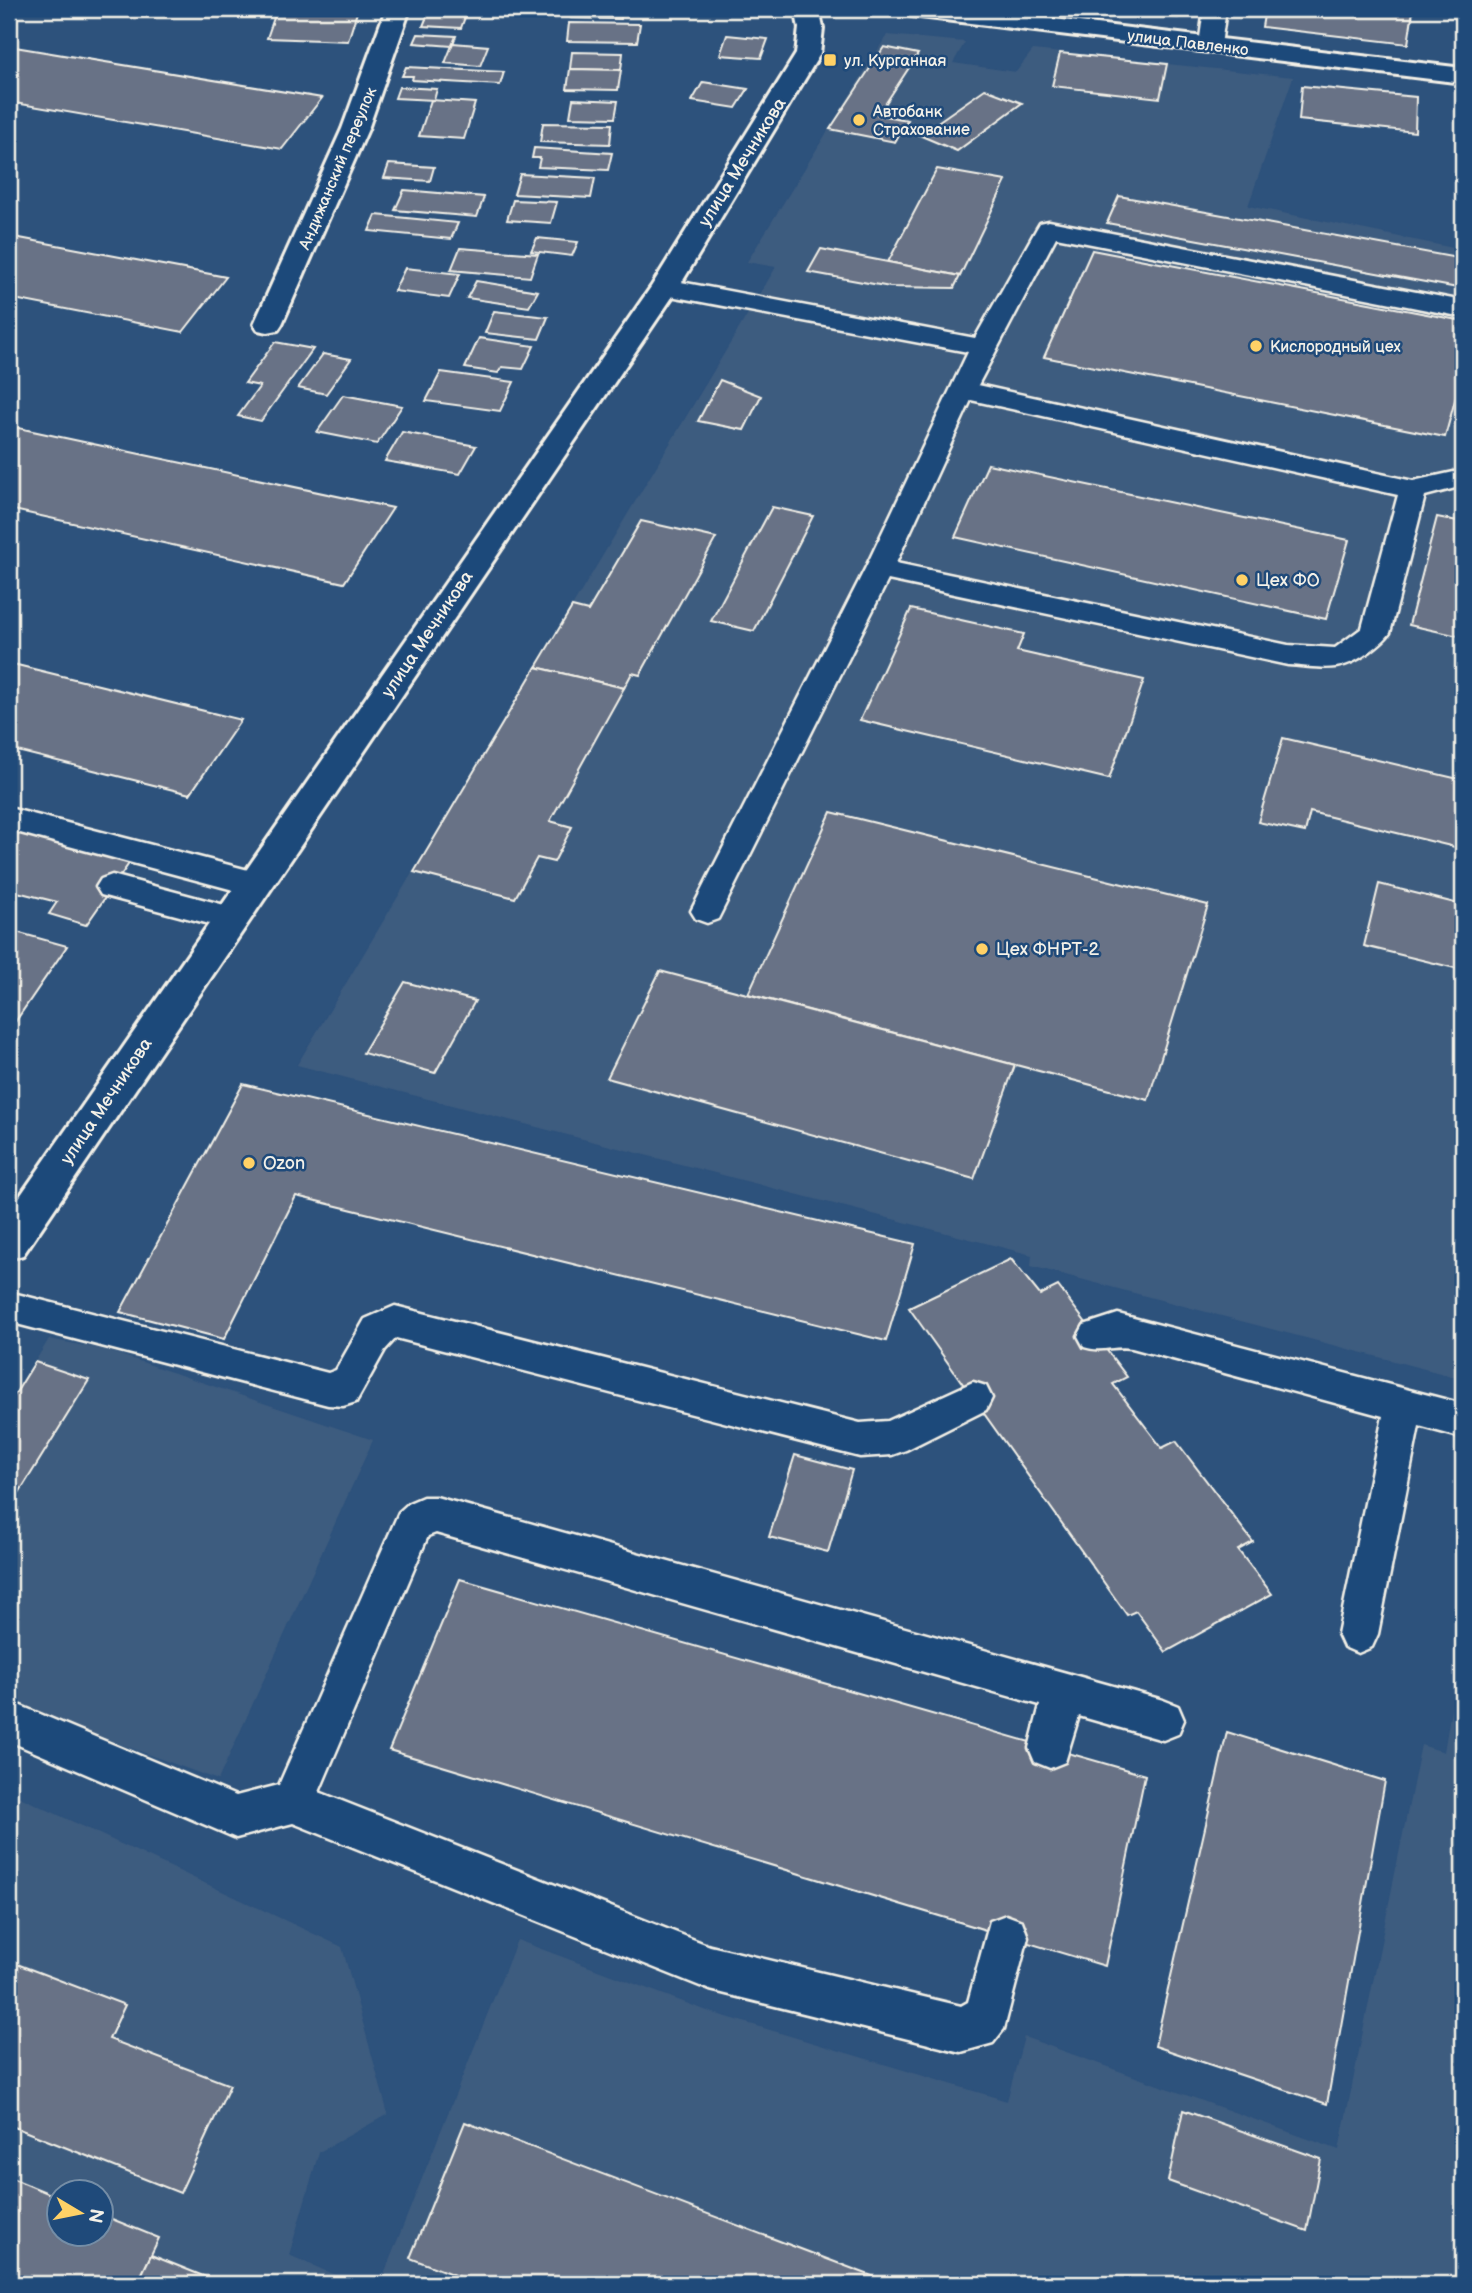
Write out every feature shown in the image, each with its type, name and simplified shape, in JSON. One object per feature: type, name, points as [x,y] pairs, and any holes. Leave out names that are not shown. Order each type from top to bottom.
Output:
[{"type":"main road","name":"Андижанский переулок","points":[[268,324],[336,176],[382,61],[398,9]]},
{"type":"main road","name":"улица Мечникова","points":[[9,1243],[665,287],[808,54],[811,28],[807,9]]},
{"type":"main road","name":"улица Павленко","points":[[912,9],[1463,76]]},
{"type":"lane","points":[[1210,45],[1215,9]]},
{"type":"lane","points":[[707,911],[879,569],[983,347],[1049,228],[1463,309]]},
{"type":"lane","points":[[665,287],[983,347]]},
{"type":"lane","points":[[963,390],[1413,490],[1463,478]]},
{"type":"lane","points":[[879,569],[1288,655],[1341,657],[1376,634],[1413,490]]},
{"type":"lane","points":[[9,819],[256,884]]},
{"type":"lane","points":[[112,887],[232,918]]},
{"type":"lane","points":[[9,1307],[335,1390],[343,1390],[354,1378],[376,1329],[386,1322],[395,1322],[859,1440],[892,1438],[973,1398]]},
{"type":"lane","points":[[1097,1336],[1118,1330],[1132,1332],[1463,1421]]},
{"type":"lane","points":[[1358,1634],[1404,1405]]},
{"type":"lane","points":[[293,1802],[414,1524],[423,1515],[449,1519],[1163,1720]]},
{"type":"lane","points":[[1050,1748],[1063,1692]]},
{"type":"lane","points":[[9,1721],[236,1817],[293,1802],[710,1968],[961,2029],[977,2026],[988,2013],[1006,1937]]},
{"type":"shaded area","points":[[887,35],[965,42],[953,63],[1016,72],[1033,50],[1293,77],[1248,206],[1463,250],[1463,1379],[1031,1266],[1032,1255],[297,1065],[776,267],[747,262]]},
{"type":"shaded area","points":[[49,1339],[106,1350],[373,1440],[218,1780],[9,1703],[9,1404]]},
{"type":"shaded area","points":[[1463,1639],[1463,2284],[380,2284],[517,1940],[710,2012],[1007,2101],[1024,2037],[1339,2150],[1421,1745],[1444,1752]]},
{"type":"shaded area","points":[[9,1792],[342,1947],[388,2114],[319,2152],[289,2255],[355,2284],[9,2284]]},
{"type":"building","points":[[277,9],[358,9],[348,41],[267,38]]},
{"type":"building","points":[[430,9],[468,9],[461,28],[423,26]]},
{"type":"building","points":[[573,9],[622,9],[621,19],[571,18]]},
{"type":"building","points":[[1103,9],[1180,9],[1178,18]]},
{"type":"building","points":[[1265,9],[1413,11],[1408,44],[1262,27]]},
{"type":"building","points":[[569,23],[640,24],[637,42],[567,41]]},
{"type":"building","points":[[418,34],[456,36],[452,46],[414,43]]},
{"type":"building","points":[[727,35],[768,39],[761,58],[720,55]]},
{"type":"building","points":[[453,43],[488,46],[480,66],[445,63]]},
{"type":"building","points":[[9,46],[322,98],[282,149],[9,102]]},
{"type":"building","points":[[884,47],[918,54],[878,115],[908,120],[895,142],[830,129]]},
{"type":"building","points":[[572,52],[623,53],[621,70],[570,69]]},
{"type":"building","points":[[1060,53],[1167,64],[1160,98],[1052,86]]},
{"type":"building","points":[[406,67],[504,72],[500,85],[412,80],[413,76],[402,76]]},
{"type":"building","points":[[570,69],[621,70],[618,90],[567,89]]},
{"type":"building","points":[[703,82],[748,89],[736,108],[692,101]]},
{"type":"building","points":[[1302,86],[1416,97],[1415,132],[1299,120]]},
{"type":"building","points":[[399,87],[437,89],[434,100],[395,98]]},
{"type":"building","points":[[985,89],[1022,103],[957,151],[919,135]]},
{"type":"building","points":[[573,99],[618,101],[615,118],[570,117]]},
{"type":"building","points":[[431,100],[475,103],[464,139],[419,136]]},
{"type":"building","points":[[543,123],[612,124],[610,144],[540,142]]},
{"type":"building","points":[[534,148],[612,153],[608,170],[538,167],[540,158],[532,158]]},
{"type":"building","points":[[389,164],[434,167],[430,181],[384,178]]},
{"type":"building","points":[[937,169],[1006,181],[960,276],[888,262]]},
{"type":"building","points":[[520,174],[595,178],[591,198],[514,194]]},
{"type":"building","points":[[404,190],[484,197],[477,217],[395,210]]},
{"type":"building","points":[[1119,196],[1463,259],[1463,289],[1107,223]]},
{"type":"building","points":[[513,200],[557,202],[551,223],[507,220]]},
{"type":"building","points":[[376,215],[458,223],[451,239],[369,231]]},
{"type":"building","points":[[9,236],[226,277],[183,332],[9,298]]},
{"type":"building","points":[[537,238],[578,242],[572,256],[531,251]]},
{"type":"building","points":[[460,248],[538,254],[530,277],[451,270]]},
{"type":"building","points":[[821,249],[960,276],[954,288],[890,287],[808,272]]},
{"type":"building","name":"Кислородный цех","points":[[1092,250],[1463,321],[1460,336],[1463,336],[1463,390],[1458,389],[1445,437],[1044,357]]},
{"type":"building","points":[[405,268],[460,274],[449,298],[394,291]]},
{"type":"building","points":[[476,281],[538,291],[529,307],[467,298]]},
{"type":"building","points":[[494,311],[548,317],[539,339],[485,333]]},
{"type":"building","points":[[479,338],[534,346],[523,369],[502,367],[498,373],[465,368]]},
{"type":"building","points":[[275,342],[313,349],[261,421],[238,416],[260,386],[245,383]]},
{"type":"building","points":[[323,354],[351,359],[326,394],[298,388]]},
{"type":"building","points":[[441,372],[514,382],[500,411],[426,401]]},
{"type":"building","points":[[720,380],[761,396],[744,430],[698,421]]},
{"type":"building","points":[[343,395],[402,406],[377,444],[317,432]]},
{"type":"building","points":[[9,426],[393,508],[344,583],[9,509]]},
{"type":"building","points":[[402,432],[476,446],[460,474],[385,461]]},
{"type":"building","name":"Цех ФО","points":[[988,464],[1349,540],[1326,619],[955,537]]},
{"type":"building","points":[[772,507],[813,516],[754,631],[711,621]]},
{"type":"building","points":[[1437,517],[1463,522],[1463,637],[1409,625]]},
{"type":"building","points":[[641,521],[716,538],[640,675],[632,673],[624,688],[536,667],[572,607],[588,611]]},
{"type":"building","points":[[911,609],[1024,634],[1017,651],[1144,680],[1109,779],[860,720]]},
{"type":"building","points":[[9,663],[241,720],[190,794],[9,749]]},
{"type":"building","points":[[536,667],[624,688],[550,821],[572,827],[554,862],[537,858],[515,898],[414,872]]},
{"type":"building","points":[[1283,738],[1463,780],[1463,849],[1310,812],[1305,832],[1258,822]]},
{"type":"building","name":"Цех ФНРТ-2","points":[[831,812],[1208,905],[1148,1100],[748,994]]},
{"type":"building","points":[[9,830],[130,862],[86,925],[49,914],[57,902],[9,890]]},
{"type":"building","points":[[1379,884],[1463,905],[1463,970],[1364,946]]},
{"type":"building","points":[[9,930],[67,946],[9,1031]]},
{"type":"building","points":[[660,971],[1015,1065],[974,1179],[607,1078]]},
{"type":"building","points":[[405,982],[475,1001],[435,1073],[363,1053]]},
{"type":"building","points":[[243,1084],[915,1244],[886,1341],[296,1196],[224,1339],[120,1312]]},
{"type":"building","points":[[1011,1259],[1040,1295],[1058,1286],[1127,1377],[1113,1384],[1162,1448],[1176,1441],[1253,1542],[1238,1550],[1272,1594],[1166,1652],[1136,1611],[1127,1615],[909,1308]]},
{"type":"building","points":[[35,1362],[89,1380],[9,1509],[9,1404]]},
{"type":"building","points":[[795,1455],[852,1470],[828,1552],[769,1537]]},
{"type":"building","points":[[460,1579],[1145,1775],[1105,1966],[389,1750]]},
{"type":"building","points":[[1227,1732],[1385,1781],[1327,2104],[1155,2046]]},
{"type":"building","points":[[9,1961],[125,2005],[109,2039],[230,2085],[180,2193],[9,2125]]},
{"type":"building","points":[[1183,2110],[1321,2159],[1307,2231],[1168,2181]]},
{"type":"building","points":[[465,2122],[893,2284],[478,2284],[410,2258]]},
{"type":"building","points":[[9,2177],[46,2192],[46,2248],[116,2248],[116,2221],[159,2238],[137,2284],[9,2284]]},
{"type":"building","points":[[151,2255],[223,2284],[137,2284]]},
{"type":"place","name":"ул. Курганная","points":[[830,60]]},
{"type":"place","name":"Автобанк Страхование","points":[[859,120]]},
{"type":"place","name":"Кислородный цех","points":[[1256,346]]},
{"type":"place","name":"Цех ФО","points":[[1242,580]]},
{"type":"place","name":"Цех ФНРТ-2","points":[[982,949]]},
{"type":"place","name":"Ozon","points":[[249,1163]]}]
